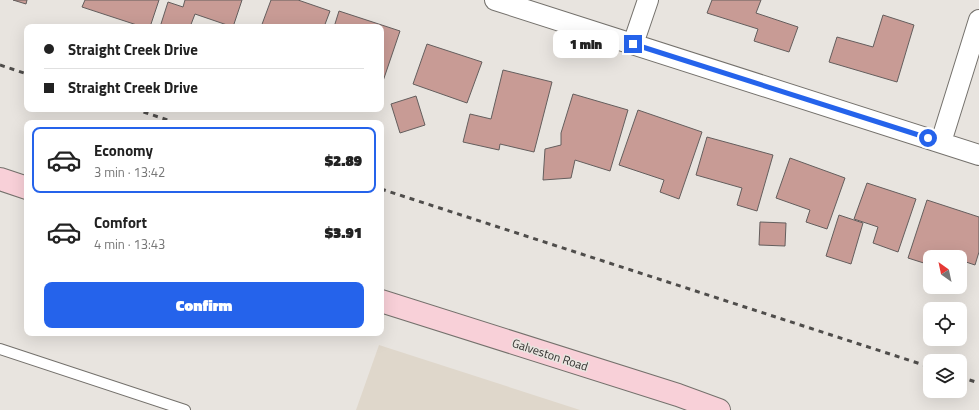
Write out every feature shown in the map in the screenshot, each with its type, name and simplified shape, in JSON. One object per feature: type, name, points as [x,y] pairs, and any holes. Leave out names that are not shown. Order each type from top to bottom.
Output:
[{"type":"main road","points":[[0,180],[24,187]]},
{"type":"main road","name":"Galveston Road","points":[[384,302],[678,395],[719,410]]},
{"type":"street","points":[[495,0],[979,155]]},
{"type":"street","points":[[633,44],[648,0]]},
{"type":"street","points":[[940,142],[979,20]]},
{"type":"lane","points":[[0,349],[185,410]]},
{"type":"shaded area","points":[[379,345],[580,410],[356,410]]},
{"type":"building","points":[[13,0],[27,0],[26,4]]},
{"type":"building","points":[[85,0],[159,0],[151,24],[134,24],[82,7]]},
{"type":"building","points":[[185,0],[242,0],[234,24],[224,24],[195,14],[191,24],[161,24],[168,2],[183,7]]},
{"type":"building","points":[[271,0],[298,0],[330,11],[325,24],[262,24]]},
{"type":"building","points":[[712,0],[761,0],[756,13],[798,27],[789,52],[754,41],[758,29],[707,13]]},
{"type":"building","points":[[339,11],[379,24],[335,24]]},
{"type":"building","points":[[883,15],[914,25],[897,82],[829,62],[837,37],[873,47]]},
{"type":"building","points":[[384,26],[400,31],[384,78]]},
{"type":"building","points":[[427,44],[482,62],[467,103],[413,84]]},
{"type":"building","points":[[503,70],[552,82],[534,152],[500,144],[499,150],[463,142],[470,114],[491,119]]},
{"type":"building","points":[[573,94],[628,110],[610,171],[575,160],[571,178],[543,180],[545,149],[561,145],[561,133]]},
{"type":"building","points":[[416,96],[425,125],[400,133],[391,104]]},
{"type":"building","points":[[638,110],[702,132],[679,199],[660,192],[664,180],[619,165]]},
{"type":"building","points":[[707,137],[773,155],[757,211],[737,205],[742,188],[696,175]]},
{"type":"building","points":[[790,158],[845,178],[827,229],[806,222],[810,210],[776,198]]},
{"type":"building","points":[[867,183],[916,199],[898,252],[873,243],[878,227],[854,219]]},
{"type":"building","points":[[927,200],[979,217],[979,252],[975,265],[967,262],[967,250],[923,250],[923,263],[908,258]]},
{"type":"building","points":[[839,215],[863,223],[851,264],[826,256]]},
{"type":"building","points":[[760,222],[786,223],[785,246],[759,245]]},
{"type":"railway","points":[[0,65],[24,73]]},
{"type":"railway","points":[[143,112],[168,120]]},
{"type":"railway","points":[[384,190],[923,365]]},
{"type":"railway","points":[[967,379],[979,383]]},
{"type":"route","points":[[633,44],[928,138]]}]
